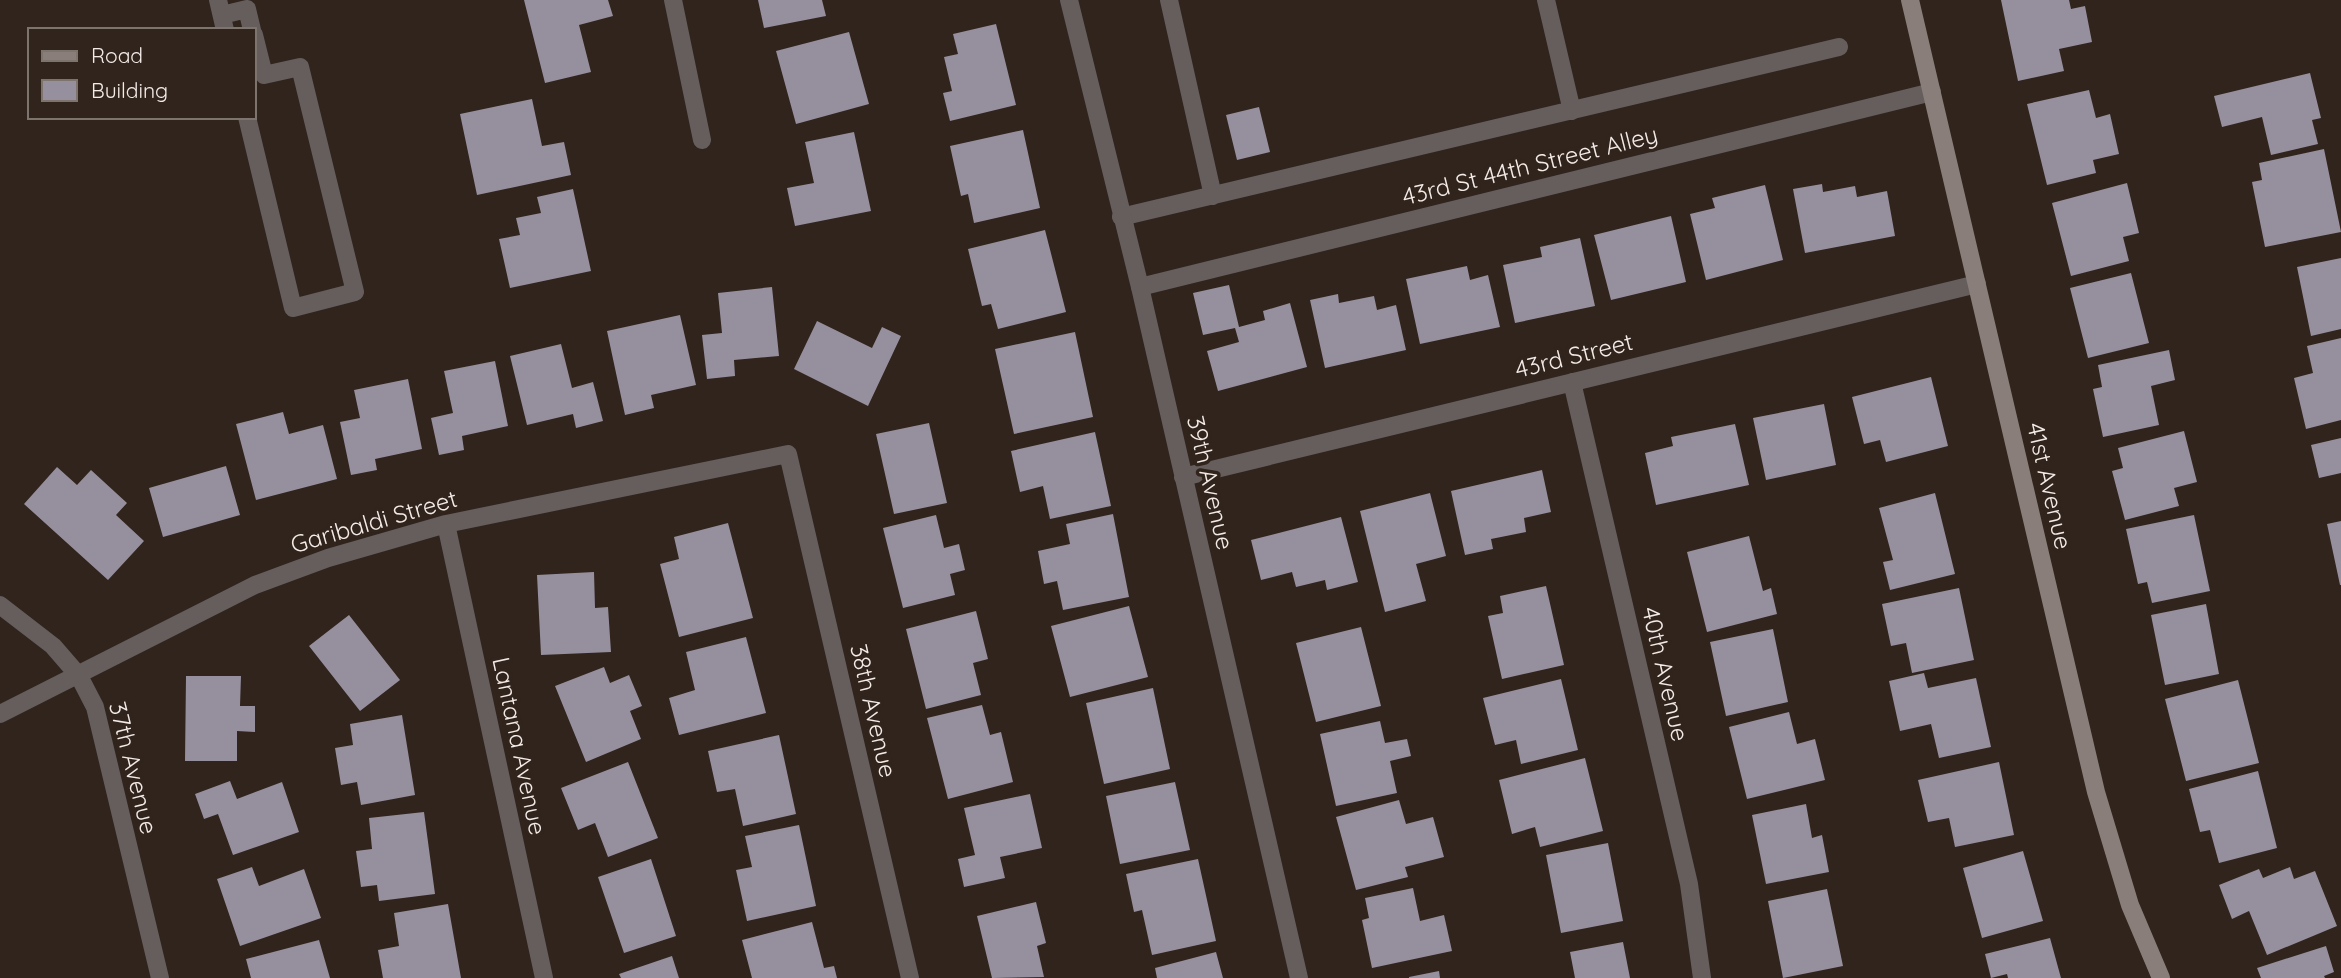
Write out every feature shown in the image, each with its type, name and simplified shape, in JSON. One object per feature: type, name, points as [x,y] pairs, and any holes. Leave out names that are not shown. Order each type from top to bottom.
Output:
[{"type":"street","points":[[673,0],[702,139]]},
{"type":"street","name":"39th Avenue","points":[[1069,0],[1140,287],[1299,978]]},
{"type":"street","points":[[1169,0],[1213,196]]},
{"type":"street","points":[[1546,0],[1572,111]]},
{"type":"street","name":"41st Avenue","points":[[1910,0],[2096,792],[2130,905],[2161,978]]},
{"type":"street","points":[[222,15],[247,9],[252,28]]},
{"type":"street","points":[[247,119],[293,308],[355,292],[300,67],[264,75],[256,44]]},
{"type":"street","points":[[1121,217],[1839,47]]},
{"type":"street","name":"43rd St 44th Street Alley","points":[[1140,287],[1932,92]]},
{"type":"street","name":"43rd Street","points":[[1183,477],[1977,284]]},
{"type":"street","name":"40th Avenue","points":[[1572,382],[1689,884],[1702,978]]},
{"type":"street","name":"Garibaldi Street","points":[[0,714],[255,585],[328,558],[446,524],[788,454]]},
{"type":"street","name":"38th Avenue","points":[[788,454],[910,978]]},
{"type":"street","name":"Lantana Avenue","points":[[446,524],[544,978]]},
{"type":"street","name":"37th Avenue","points":[[0,605],[53,646],[79,676],[95,707],[160,978]]},
{"type":"building","points":[[524,0],[608,0],[613,16],[579,25],[591,72],[545,83]]},
{"type":"building","points":[[758,0],[822,0],[826,16],[764,28]]},
{"type":"building","points":[[2001,0],[2069,0],[2071,9],[2085,6],[2092,42],[2059,49],[2064,71],[2018,81]]},
{"type":"building","points":[[996,24],[1016,105],[950,121],[943,93],[952,91],[944,57],[958,54],[953,34]]},
{"type":"building","points":[[849,32],[869,104],[796,124],[776,51]]},
{"type":"building","points":[[2310,73],[2321,118],[2312,120],[2318,144],[2271,155],[2262,117],[2222,127],[2214,96]]},
{"type":"building","points":[[2089,90],[2096,118],[2110,114],[2119,154],[2093,160],[2096,173],[2047,185],[2027,104]]},
{"type":"building","points":[[532,99],[542,146],[564,142],[571,175],[477,195],[460,114]]},
{"type":"building","points":[[1259,107],[1270,152],[1237,160],[1226,115]]},
{"type":"building","points":[[1023,130],[1040,208],[974,223],[968,194],[961,196],[950,146]]},
{"type":"building","points":[[854,132],[871,211],[795,226],[787,188],[814,183],[805,142]]},
{"type":"building","points":[[2324,149],[2341,232],[2265,247],[2252,182],[2262,180],[2259,163]]},
{"type":"building","points":[[2127,183],[2139,233],[2123,237],[2129,261],[2071,276],[2052,203]]},
{"type":"building","points":[[1822,184],[1823,192],[1855,186],[1857,197],[1887,191],[1895,236],[1805,253],[1793,189]]},
{"type":"building","points":[[1765,185],[1783,260],[1706,280],[1690,214],[1715,208],[1712,198]]},
{"type":"building","points":[[573,189],[591,271],[510,288],[499,239],[520,235],[516,218],[541,213],[537,197]]},
{"type":"building","points":[[1671,216],[1686,282],[1611,300],[1594,235]]},
{"type":"building","points":[[1045,230],[1066,312],[998,329],[991,304],[982,306],[968,249]]},
{"type":"building","points":[[1580,238],[1595,306],[1515,323],[1503,265],[1542,257],[1540,247]]},
{"type":"building","points":[[2341,258],[2341,329],[2311,336],[2297,267]]},
{"type":"building","points":[[1467,266],[1470,280],[1488,275],[1500,327],[1420,344],[1406,279]]},
{"type":"building","points":[[2131,273],[2149,343],[2088,358],[2070,288]]},
{"type":"building","points":[[1229,285],[1239,327],[1265,320],[1263,311],[1290,303],[1307,367],[1218,391],[1207,351],[1239,342],[1235,328],[1203,335],[1193,293]]},
{"type":"building","points":[[772,287],[779,356],[734,360],[735,376],[707,379],[702,335],[722,333],[718,293]]},
{"type":"building","points":[[1338,294],[1339,303],[1374,296],[1377,310],[1396,305],[1406,350],[1325,368],[1310,300]]},
{"type":"building","points":[[680,315],[696,385],[651,395],[654,408],[625,415],[607,331]]},
{"type":"building","points":[[817,321],[872,348],[882,327],[901,336],[868,406],[794,369]]},
{"type":"building","points":[[1075,332],[1093,417],[1014,434],[995,349]]},
{"type":"building","points":[[2341,338],[2341,420],[2306,429],[2294,378],[2313,373],[2307,346]]},
{"type":"building","points":[[561,344],[572,388],[593,382],[603,421],[576,428],[573,414],[527,425],[510,356]]},
{"type":"building","points":[[2169,350],[2175,380],[2151,386],[2159,425],[2103,437],[2093,389],[2102,387],[2098,365]]},
{"type":"building","points":[[495,361],[508,426],[462,436],[464,450],[439,455],[431,418],[453,413],[444,371]]},
{"type":"building","points":[[1931,377],[1948,446],[1886,462],[1880,440],[1864,444],[1852,397]]},
{"type":"building","points":[[408,379],[422,449],[375,459],[377,470],[351,475],[340,422],[360,418],[354,390]]},
{"type":"building","points":[[1824,404],[1836,465],[1766,480],[1753,418]]},
{"type":"building","points":[[283,412],[289,434],[323,425],[337,479],[256,500],[236,424]]},
{"type":"building","points":[[929,423],[947,503],[894,514],[876,434]]},
{"type":"building","points":[[1735,424],[1749,485],[1656,505],[1645,453],[1673,446],[1671,437]]},
{"type":"building","points":[[2184,431],[2197,482],[2174,488],[2179,506],[2125,520],[2112,471],[2123,468],[2118,448]]},
{"type":"building","points":[[1095,432],[1111,506],[1050,519],[1043,486],[1020,492],[1011,451]]},
{"type":"building","points":[[2341,438],[2341,473],[2319,478],[2311,445]]},
{"type":"building","points":[[226,466],[240,515],[163,537],[149,488]]},
{"type":"building","points":[[57,467],[77,485],[91,470],[127,503],[116,515],[144,541],[108,580],[24,504]]},
{"type":"building","points":[[1542,470],[1551,512],[1524,518],[1526,532],[1491,539],[1493,549],[1465,555],[1451,491]]},
{"type":"building","points":[[1430,493],[1446,556],[1416,564],[1426,601],[1385,612],[1360,511]]},
{"type":"building","points":[[1935,493],[1955,574],[1890,590],[1883,562],[1893,560],[1879,508]]},
{"type":"building","points":[[1113,514],[1129,597],[1063,610],[1057,581],[1044,584],[1038,551],[1070,544],[1066,524]]},
{"type":"building","points":[[936,515],[944,548],[959,544],[965,570],[950,574],[955,595],[903,608],[883,528]]},
{"type":"building","points":[[2194,515],[2210,591],[2152,603],[2147,582],[2138,584],[2126,529]]},
{"type":"building","points":[[1341,517],[1358,582],[1327,590],[1325,580],[1296,587],[1292,572],[1261,580],[1251,540]]},
{"type":"building","points":[[2341,521],[2341,585],[2340,585],[2327,524]]},
{"type":"building","points":[[728,523],[753,618],[679,637],[660,564],[679,559],[674,537]]},
{"type":"building","points":[[1749,536],[1763,591],[1771,588],[1777,614],[1707,632],[1687,552]]},
{"type":"building","points":[[594,572],[595,608],[608,607],[611,652],[541,655],[537,575]]},
{"type":"building","points":[[1546,586],[1564,665],[1502,679],[1488,616],[1503,613],[1500,596]]},
{"type":"building","points":[[1959,588],[1974,660],[1912,673],[1906,643],[1891,646],[1882,604]]},
{"type":"building","points":[[2206,604],[2219,674],[2165,685],[2151,615]]},
{"type":"building","points":[[1129,606],[1148,677],[1070,697],[1051,626]]},
{"type":"building","points":[[976,611],[988,659],[973,663],[981,695],[926,709],[906,629]]},
{"type":"building","points":[[349,615],[400,680],[360,711],[309,646]]},
{"type":"building","points":[[1361,627],[1381,706],[1316,722],[1296,643]]},
{"type":"building","points":[[1773,629],[1788,702],[1726,716],[1710,642]]},
{"type":"building","points":[[746,637],[766,713],[679,735],[669,698],[695,690],[686,652]]},
{"type":"building","points":[[604,667],[610,683],[629,675],[642,706],[630,711],[641,739],[586,762],[555,686]]},
{"type":"building","points":[[1924,673],[1928,688],[1976,678],[1991,747],[1939,758],[1931,724],[1900,731],[1889,681]]},
{"type":"building","points":[[186,676],[241,676],[240,706],[255,706],[255,732],[237,731],[237,761],[185,761]]},
{"type":"building","points":[[1561,679],[1578,750],[1521,764],[1516,740],[1495,745],[1483,698]]},
{"type":"building","points":[[2238,680],[2259,763],[2186,781],[2165,699]]},
{"type":"building","points":[[1153,688],[1170,769],[1104,784],[1086,703]]},
{"type":"building","points":[[982,705],[990,735],[1001,732],[1013,782],[948,799],[927,718]]},
{"type":"building","points":[[1789,712],[1797,744],[1815,739],[1825,780],[1747,799],[1729,727]]},
{"type":"building","points":[[402,715],[415,795],[361,805],[357,782],[341,785],[335,748],[353,745],[350,724]]},
{"type":"building","points":[[1380,721],[1385,743],[1407,739],[1411,756],[1390,761],[1397,793],[1336,806],[1320,734]]},
{"type":"building","points":[[779,735],[796,814],[743,826],[735,789],[717,792],[708,751]]},
{"type":"building","points":[[1585,758],[1603,831],[1540,847],[1535,827],[1512,834],[1499,780]]},
{"type":"building","points":[[628,762],[658,838],[608,857],[595,823],[578,830],[561,788]]},
{"type":"building","points":[[1999,762],[2014,835],[1955,847],[1949,818],[1928,822],[1918,780]]},
{"type":"building","points":[[2258,771],[2277,848],[2219,863],[2210,830],[2200,832],[2189,789]]},
{"type":"building","points":[[230,781],[237,799],[282,782],[299,832],[233,855],[218,814],[204,819],[195,794]]},
{"type":"building","points":[[1175,782],[1190,850],[1120,864],[1106,796]]},
{"type":"building","points":[[1030,794],[1042,848],[1000,857],[1005,878],[964,887],[958,859],[975,855],[964,808]]},
{"type":"building","points":[[1399,800],[1406,824],[1433,817],[1444,857],[1405,867],[1408,877],[1356,890],[1336,817]]},
{"type":"building","points":[[1806,804],[1812,838],[1822,835],[1829,872],[1766,884],[1752,815]]},
{"type":"building","points":[[424,812],[435,894],[379,901],[377,885],[361,887],[356,851],[372,849],[369,818]]},
{"type":"building","points":[[799,825],[816,906],[747,921],[736,870],[752,867],[745,836]]},
{"type":"building","points":[[1608,843],[1623,921],[1561,933],[1546,855]]},
{"type":"building","points":[[2023,851],[2043,921],[1982,938],[1963,868]]},
{"type":"building","points":[[651,859],[676,936],[624,953],[598,877]]},
{"type":"building","points":[[1198,859],[1216,941],[1152,955],[1142,910],[1134,912],[1126,874]]},
{"type":"building","points":[[252,867],[259,886],[304,869],[321,918],[240,946],[217,879]]},
{"type":"building","points":[[2290,867],[2294,879],[2315,871],[2337,926],[2267,955],[2249,911],[2232,919],[2219,885],[2259,869],[2263,878]]},
{"type":"building","points":[[1413,888],[1420,921],[1444,915],[1452,951],[1372,968],[1362,920],[1369,918],[1365,898]]},
{"type":"building","points":[[1827,889],[1843,966],[1783,978],[1768,901]]},
{"type":"building","points":[[1036,902],[1046,943],[1037,946],[1044,977],[992,978],[977,916]]},
{"type":"building","points":[[448,904],[461,978],[383,978],[378,950],[399,946],[394,913]]},
{"type":"building","points":[[812,922],[824,968],[834,966],[837,978],[752,978],[742,940]]},
{"type":"building","points":[[2050,938],[2061,978],[2008,978],[2007,974],[1991,978],[1985,954]]},
{"type":"building","points":[[319,940],[330,978],[251,978],[246,959]]},
{"type":"building","points":[[1623,942],[1630,978],[1575,978],[1570,952]]},
{"type":"building","points":[[2326,946],[2334,972],[2324,976],[2325,978],[2261,978],[2257,968]]},
{"type":"building","points":[[1216,952],[1223,978],[1157,978],[1155,968]]},
{"type":"building","points":[[672,956],[679,978],[621,978],[619,974]]},
{"type":"building","points":[[1439,971],[1440,978],[1409,978],[1409,977]]}]
